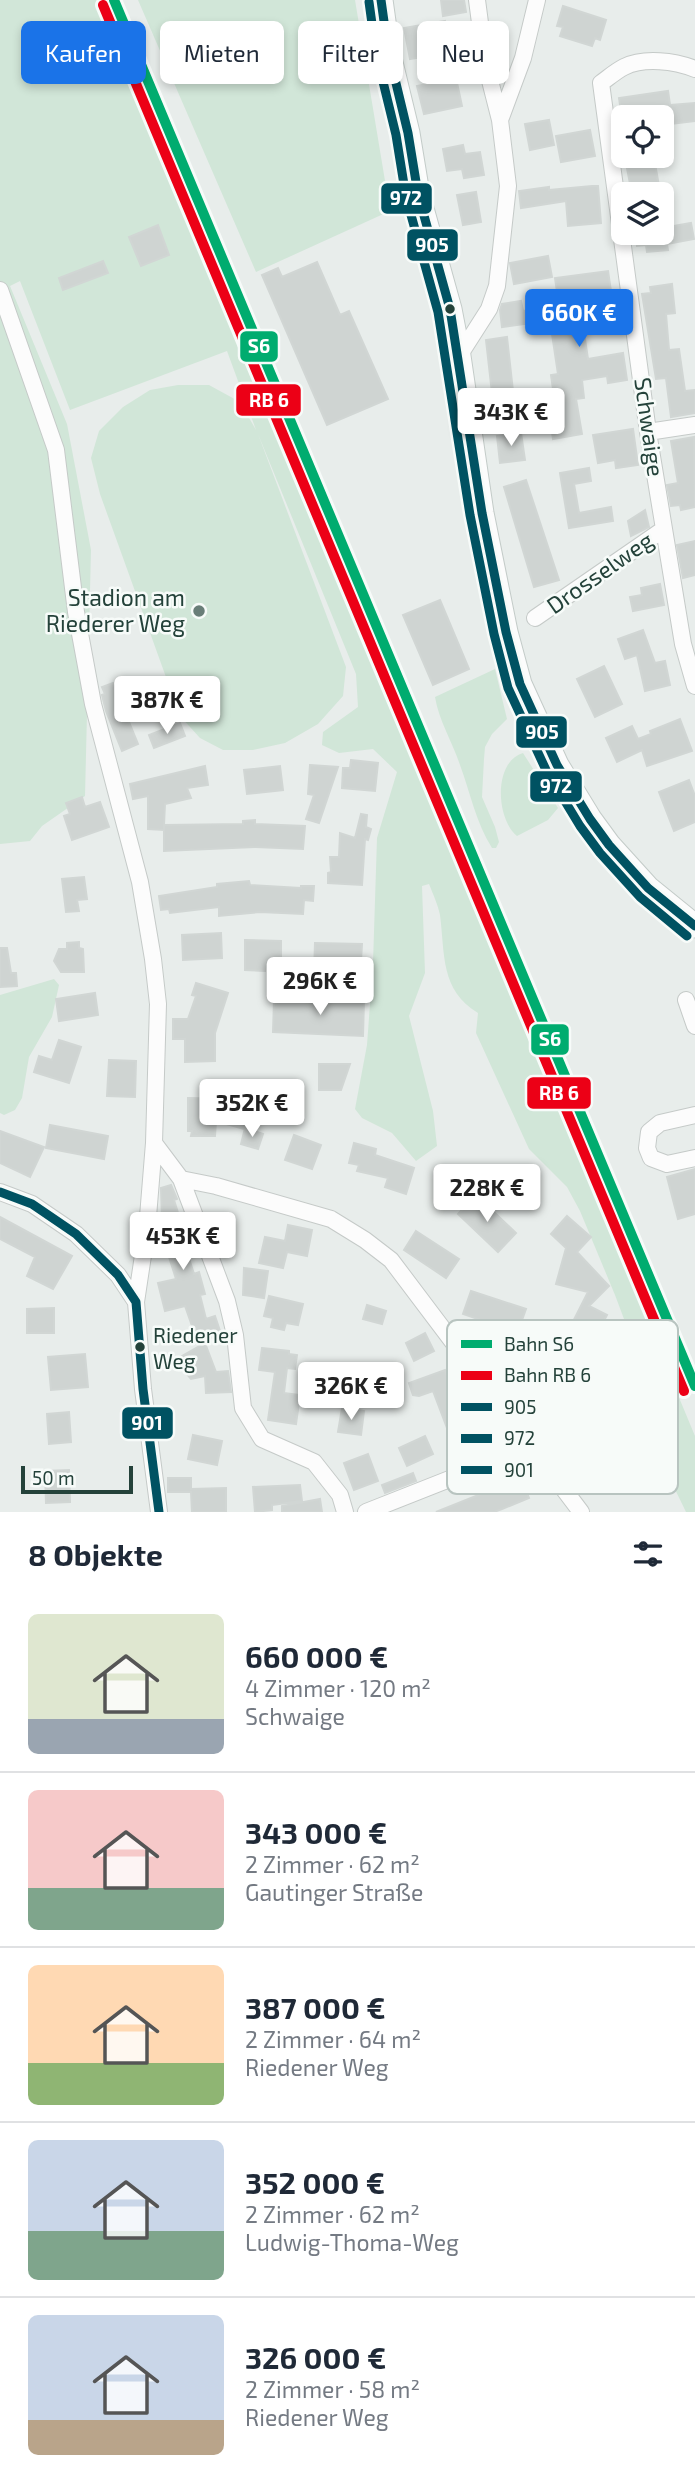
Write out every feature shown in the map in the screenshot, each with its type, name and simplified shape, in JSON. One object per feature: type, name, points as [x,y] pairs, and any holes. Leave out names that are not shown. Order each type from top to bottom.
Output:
[{"type":"main road","points":[[381,0],[388,50],[408,133],[418,194],[450,309],[482,513],[506,632],[520,684],[557,765],[603,837],[648,888],[695,926]]},
{"type":"street","points":[[459,356],[489,309],[497,286],[508,186],[500,120],[485,61],[477,0]]},
{"type":"street","points":[[500,120],[523,58],[537,0]]},
{"type":"street","name":"Schwaige","points":[[695,69],[680,63],[648,61],[625,66],[601,83],[648,432],[683,644],[695,686]]},
{"type":"street","points":[[0,290],[56,450],[76,612],[93,704],[141,883],[153,959],[158,1004],[154,1143],[147,1229],[136,1302],[143,1389],[159,1512]]},
{"type":"street","points":[[648,432],[695,425]]},
{"type":"street","name":"Drosselweg","points":[[535,618],[664,528]]},
{"type":"street","points":[[686,1000],[695,1026]]},
{"type":"street","points":[[695,1115],[660,1123],[649,1132],[647,1148],[651,1158],[667,1164],[695,1158]]},
{"type":"street","points":[[154,1143],[181,1179],[227,1301],[235,1335],[243,1408],[262,1439],[314,1462],[340,1496],[345,1512]]},
{"type":"street","points":[[181,1179],[216,1186],[331,1219],[365,1240],[391,1261],[447,1334]]},
{"type":"street","points":[[0,1192],[32,1204],[76,1234],[118,1275],[136,1302]]},
{"type":"street","points":[[366,1512],[447,1480]]},
{"type":"street","points":[[567,1494],[580,1512]]},
{"type":"green space","points":[[0,0],[101,0],[110,21],[21,21],[21,84],[135,84],[265,401],[397,705],[438,819],[489,930],[565,1111],[647,1320],[624,1320],[580,1211],[567,1187],[529,1149],[476,1033],[478,1013],[466,1004],[451,982],[444,957],[440,915],[429,884],[422,886],[425,973],[409,1016],[433,1111],[437,1146],[416,1161],[392,1133],[362,1118],[355,1109],[367,1045],[377,838],[397,772],[373,749],[339,753],[322,745],[323,732],[358,707],[356,674],[258,434],[346,667],[343,696],[318,724],[285,743],[253,750],[223,750],[200,738],[180,716],[100,494],[91,458],[99,431],[123,407],[150,390],[178,385],[209,385],[240,402],[256,430],[227,351],[70,410],[20,281],[10,286],[67,424],[91,550],[85,796],[42,826],[30,841],[0,844]]},
{"type":"green space","points":[[138,0],[355,0],[358,21],[298,21],[298,84],[369,84],[390,211],[256,272],[174,84],[284,84],[284,21],[160,21],[160,51]]},
{"type":"green space","points":[[495,669],[507,719],[492,734],[485,747],[482,797],[499,842],[496,848],[492,848],[477,818],[435,697]]},
{"type":"green space","points":[[523,753],[558,808],[548,820],[517,836],[505,817],[501,792],[506,767],[513,758]]},
{"type":"green space","points":[[54,979],[59,985],[52,1017],[29,1057],[22,1098],[15,1110],[4,1115],[0,1113],[0,995]]},
{"type":"green space","points":[[678,1395],[695,1436],[695,1512],[686,1512],[677,1494]]},
{"type":"building","points":[[441,0],[464,0],[466,12],[443,16]]},
{"type":"building","points":[[563,6],[606,20],[600,40],[595,38],[592,46],[560,36],[563,27],[557,26]]},
{"type":"building","points":[[417,26],[417,58],[410,59],[404,28]]},
{"type":"building","points":[[457,84],[462,106],[424,114],[417,86]]},
{"type":"building","points":[[668,91],[670,105],[620,105],[619,98]]},
{"type":"building","points":[[695,103],[695,121],[674,124],[674,105],[670,105]]},
{"type":"building","points":[[549,120],[554,145],[530,150],[525,124]]},
{"type":"building","points":[[590,130],[595,156],[561,162],[556,136]]},
{"type":"building","points":[[463,145],[465,154],[480,152],[484,175],[464,178],[462,169],[447,171],[443,149]]},
{"type":"building","points":[[627,168],[656,168],[658,182],[630,182]]},
{"type":"building","points":[[598,186],[601,223],[568,226],[566,201],[521,208],[519,191]]},
{"type":"building","points":[[476,192],[481,222],[463,225],[457,195]]},
{"type":"building","points":[[691,223],[694,239],[674,243],[674,226]]},
{"type":"building","points":[[158,225],[169,255],[141,266],[129,237]]},
{"type":"building","points":[[646,245],[667,245],[668,250],[647,252]]},
{"type":"building","points":[[548,256],[552,277],[514,284],[510,263]]},
{"type":"building","points":[[103,261],[108,273],[63,290],[59,278]]},
{"type":"building","points":[[317,262],[340,315],[349,311],[388,399],[327,425],[262,275],[278,268],[282,277]]},
{"type":"building","points":[[608,271],[612,298],[597,301],[598,311],[581,313],[588,359],[623,353],[627,380],[608,383],[607,376],[582,380],[584,398],[576,399],[582,434],[553,439],[550,418],[557,417],[551,375],[558,374],[552,334],[563,332],[555,278]]},
{"type":"building","points":[[672,284],[675,313],[666,314],[669,350],[679,349],[685,391],[695,390],[695,413],[671,417],[666,378],[656,379],[642,294],[651,293],[650,287]]},
{"type":"building","points":[[521,301],[523,311],[530,310],[532,323],[502,327],[502,304]]},
{"type":"building","points":[[507,337],[514,400],[493,402],[486,340]]},
{"type":"building","points":[[633,429],[638,465],[616,468],[615,460],[598,463],[593,435]]},
{"type":"building","points":[[521,433],[525,460],[500,463],[497,436]]},
{"type":"building","points":[[694,437],[695,507],[681,510],[680,505],[671,506],[667,485],[678,483],[671,441]]},
{"type":"building","points":[[589,468],[591,481],[574,484],[579,513],[611,507],[613,521],[569,528],[560,473]]},
{"type":"building","points":[[526,480],[559,580],[534,587],[504,487]]},
{"type":"building","points":[[645,510],[649,527],[631,536],[628,521]]},
{"type":"building","points":[[695,541],[695,575],[683,578],[677,545]]},
{"type":"building","points":[[660,584],[664,605],[633,611],[630,597],[642,595],[641,588]]},
{"type":"building","points":[[440,600],[469,669],[433,685],[403,615]]},
{"type":"building","points":[[643,630],[655,663],[665,661],[670,685],[645,691],[637,655],[625,659],[618,639]]},
{"type":"building","points":[[604,666],[622,704],[595,717],[577,679]]},
{"type":"building","points":[[113,683],[138,744],[122,751],[102,695],[105,694],[102,687]]},
{"type":"building","points":[[680,719],[692,751],[647,766],[642,750],[617,762],[606,738],[632,726],[638,739]]},
{"type":"building","points":[[180,723],[185,736],[154,748],[149,735]]},
{"type":"building","points":[[351,760],[378,763],[375,791],[342,788],[343,768],[350,768]]},
{"type":"building","points":[[310,765],[338,767],[319,823],[306,819],[314,795],[308,794]]},
{"type":"building","points":[[205,766],[208,785],[187,788],[191,798],[165,804],[164,825],[243,824],[243,821],[255,820],[255,824],[305,826],[303,849],[255,847],[164,851],[164,830],[148,829],[148,796],[133,799],[130,784]]},
{"type":"building","points":[[280,766],[283,790],[247,794],[244,770]]},
{"type":"building","points":[[689,780],[695,796],[695,822],[674,831],[659,792]]},
{"type":"building","points":[[82,797],[85,807],[100,802],[109,827],[72,840],[64,816],[70,814],[66,803]]},
{"type":"building","points":[[361,814],[367,815],[366,827],[371,829],[368,840],[365,839],[362,885],[328,883],[328,873],[331,872],[330,857],[339,857],[340,833],[355,838]]},
{"type":"building","points":[[84,877],[87,899],[77,900],[79,911],[66,912],[62,879]]},
{"type":"building","points":[[249,881],[250,885],[301,888],[314,886],[313,901],[304,900],[303,914],[260,912],[219,916],[219,907],[170,913],[169,909],[161,910],[159,896],[217,887],[217,884]]},
{"type":"building","points":[[221,933],[222,958],[183,960],[182,935]]},
{"type":"building","points":[[245,940],[281,941],[281,963],[266,963],[265,971],[245,970]]},
{"type":"building","points":[[79,942],[79,948],[83,949],[84,972],[61,972],[54,961],[59,949],[67,949],[67,943]]},
{"type":"building","points":[[315,943],[362,944],[361,961],[348,961],[348,974],[314,973]]},
{"type":"building","points":[[0,948],[7,948],[11,973],[16,973],[17,986],[0,987]]},
{"type":"building","points":[[196,983],[228,993],[215,1033],[215,1061],[185,1062],[185,1039],[173,1039],[173,1019],[188,1019],[196,996],[192,995]]},
{"type":"building","points":[[95,993],[98,1015],[59,1021],[56,999]]},
{"type":"building","points":[[329,999],[364,1000],[363,1036],[273,1032],[274,1000],[329,1002]]},
{"type":"building","points":[[59,1040],[81,1047],[69,1083],[34,1072],[39,1056],[52,1060]]},
{"type":"building","points":[[109,1060],[136,1061],[135,1097],[107,1096]]},
{"type":"building","points":[[319,1064],[350,1064],[341,1090],[319,1090]]},
{"type":"building","points":[[188,1098],[234,1099],[234,1112],[248,1116],[244,1129],[216,1121],[215,1136],[191,1136],[192,1131],[188,1131]]},
{"type":"building","points":[[50,1125],[108,1136],[104,1159],[46,1148]]},
{"type":"building","points":[[245,1128],[263,1134],[258,1149],[241,1144]]},
{"type":"building","points":[[0,1131],[44,1147],[30,1177],[0,1163]]},
{"type":"building","points":[[294,1135],[321,1145],[312,1169],[285,1160]]},
{"type":"building","points":[[354,1143],[376,1149],[375,1155],[414,1168],[406,1194],[385,1187],[388,1178],[357,1171],[359,1165],[349,1163]]},
{"type":"building","points":[[695,1169],[695,1214],[678,1219],[667,1177]]},
{"type":"building","points":[[171,1185],[190,1251],[187,1252],[194,1274],[199,1272],[205,1294],[200,1295],[206,1319],[215,1316],[221,1334],[198,1343],[185,1306],[165,1311],[158,1283],[176,1279],[158,1222],[162,1220],[161,1188]]},
{"type":"building","points":[[476,1195],[516,1233],[498,1252],[458,1214]]},
{"type":"building","points":[[567,1216],[591,1237],[577,1252],[609,1286],[589,1306],[607,1315],[604,1320],[574,1320],[588,1292],[556,1284],[566,1248],[551,1234]]},
{"type":"building","points":[[0,1217],[72,1256],[53,1289],[27,1276],[35,1257],[0,1239]]},
{"type":"building","points":[[288,1225],[312,1230],[307,1256],[287,1252],[283,1268],[259,1263],[265,1237],[285,1241]]},
{"type":"building","points":[[416,1231],[459,1259],[446,1278],[404,1250]]},
{"type":"building","points":[[244,1268],[268,1271],[264,1298],[243,1295]]},
{"type":"building","points":[[471,1291],[526,1309],[522,1320],[481,1320],[463,1314]]},
{"type":"building","points":[[269,1296],[303,1304],[298,1325],[286,1323],[284,1330],[271,1327],[273,1318],[264,1316]]},
{"type":"building","points":[[367,1305],[386,1311],[382,1324],[363,1319]]},
{"type":"building","points":[[54,1308],[54,1333],[27,1333],[27,1309]]},
{"type":"building","points":[[425,1333],[434,1351],[414,1361],[406,1343]]},
{"type":"building","points":[[205,1343],[216,1372],[228,1371],[231,1392],[206,1393],[205,1376],[191,1379],[175,1360]]},
{"type":"building","points":[[262,1348],[289,1351],[289,1354],[297,1355],[295,1369],[287,1368],[284,1393],[300,1395],[296,1424],[268,1420],[275,1372],[259,1370]]},
{"type":"building","points":[[85,1354],[88,1387],[51,1390],[48,1357]]},
{"type":"building","points":[[445,1370],[447,1428],[433,1391],[419,1396],[413,1395],[409,1383]]},
{"type":"building","points":[[342,1408],[364,1411],[361,1435],[338,1432]]},
{"type":"building","points":[[69,1412],[71,1442],[49,1444],[47,1414]]},
{"type":"building","points":[[193,1435],[222,1441],[217,1465],[188,1459]]},
{"type":"building","points":[[425,1436],[433,1454],[407,1466],[399,1448]]},
{"type":"building","points":[[368,1454],[378,1481],[354,1490],[344,1463]]},
{"type":"building","points":[[69,1470],[70,1502],[46,1503],[45,1471]]},
{"type":"building","points":[[413,1473],[416,1481],[385,1493],[382,1485]]},
{"type":"building","points":[[168,1478],[191,1478],[191,1489],[226,1488],[226,1512],[192,1512],[191,1492],[168,1492]]},
{"type":"building","points":[[300,1485],[302,1501],[272,1505],[272,1510],[255,1512],[253,1487]]},
{"type":"building","points":[[481,1494],[527,1494],[529,1498],[494,1512],[436,1512]]},
{"type":"building","points":[[320,1499],[322,1512],[282,1512],[282,1506]]},
{"type":"rail line","name":"S6","points":[[114,0],[667,1320]]},
{"type":"rail line","name":"S6","points":[[678,1345],[695,1386]]},
{"type":"transit line","name":"905","points":[[381,0],[388,50],[408,133],[418,194],[450,309],[482,513],[506,632],[520,684],[557,765],[590,819],[609,845],[648,888],[695,926]]},
{"type":"transit line","name":"972","points":[[369,2],[376,53],[396,135],[406,197],[438,312],[470,515],[508,688],[546,770],[580,826],[600,853],[640,897],[687,936]]},
{"type":"transit line","points":[[103,5],[654,1320]]},
{"type":"transit line","name":"901","points":[[0,1192],[32,1204],[76,1234],[118,1275],[136,1302],[143,1389],[159,1512]]},
{"type":"transit line","points":[[678,1377],[684,1391]]},
{"type":"place","name":"Stadion am Riederer Weg","points":[[199,611]]},
{"type":"place","name":"Riedener Weg","points":[[140,1347]]}]
